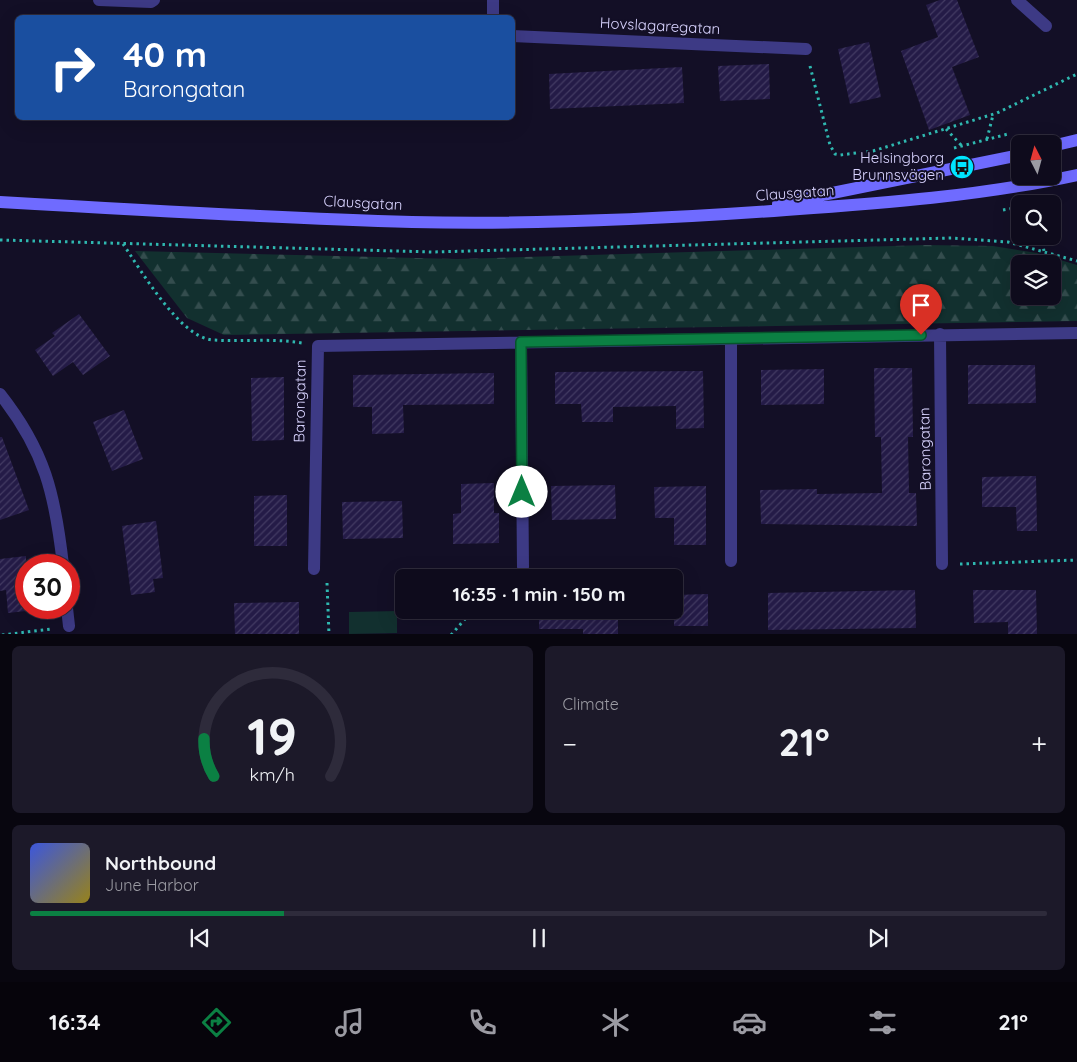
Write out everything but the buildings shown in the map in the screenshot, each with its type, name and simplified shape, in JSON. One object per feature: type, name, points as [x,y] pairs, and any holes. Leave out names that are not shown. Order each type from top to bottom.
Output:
[{"type":"main road","points":[[1061,144],[1077,140]]},
{"type":"main road","name":"Clausgatan","points":[[724,214],[1011,157]]},
{"type":"main road","name":"Clausgatan","points":[[0,202],[413,222],[565,221],[724,214],[897,202],[997,190],[1077,175]]},
{"type":"street","points":[[99,0],[151,2],[154,0]]},
{"type":"street","points":[[492,0],[493,15]]},
{"type":"street","points":[[1018,0],[1046,26]]},
{"type":"street","name":"Hovslagaregatan","points":[[515,36],[806,49]]},
{"type":"street","name":"Barongatan","points":[[314,569],[318,346],[1077,333]]},
{"type":"street","name":"Barongatan","points":[[940,334],[942,564]]},
{"type":"street","points":[[731,339],[731,561]]},
{"type":"street","points":[[521,342],[523,566]]},
{"type":"street","points":[[0,394],[18,416],[46,470],[55,504],[62,554]]},
{"type":"street","points":[[68,619],[69,626]]},
{"type":"path","points":[[806,49],[830,145],[835,154],[851,155],[873,151],[993,115],[1077,74]]},
{"type":"path","points":[[987,139],[993,115]]},
{"type":"path","points":[[946,129],[962,146]]},
{"type":"path","points":[[953,148],[1008,134]]},
{"type":"path","points":[[1003,210],[1011,209]]},
{"type":"path","points":[[0,240],[432,252],[952,238],[1008,242],[1077,260]]},
{"type":"path","points":[[122,244],[180,321],[196,334],[211,340],[260,339],[300,342],[318,346]]},
{"type":"path","points":[[1043,245],[1044,251]]},
{"type":"path","points":[[942,564],[1077,560]]},
{"type":"path","points":[[314,569],[326,581],[329,634]]},
{"type":"path","points":[[451,634],[464,619]]},
{"type":"path","points":[[2,634],[69,626]]},
{"type":"green space","points":[[925,245],[993,246],[1044,255],[1011,255],[1011,305],[1061,305],[1061,260],[1077,265],[1077,321],[224,335],[187,318],[135,251],[457,259]]},
{"type":"green space","points":[[395,611],[397,633],[349,634],[349,612]]},
{"type":"place","name":"Helsingborg Brunnsvägen","points":[[962,167]]},
{"type":"route","points":[[522,492],[521,342],[921,335]]}]
